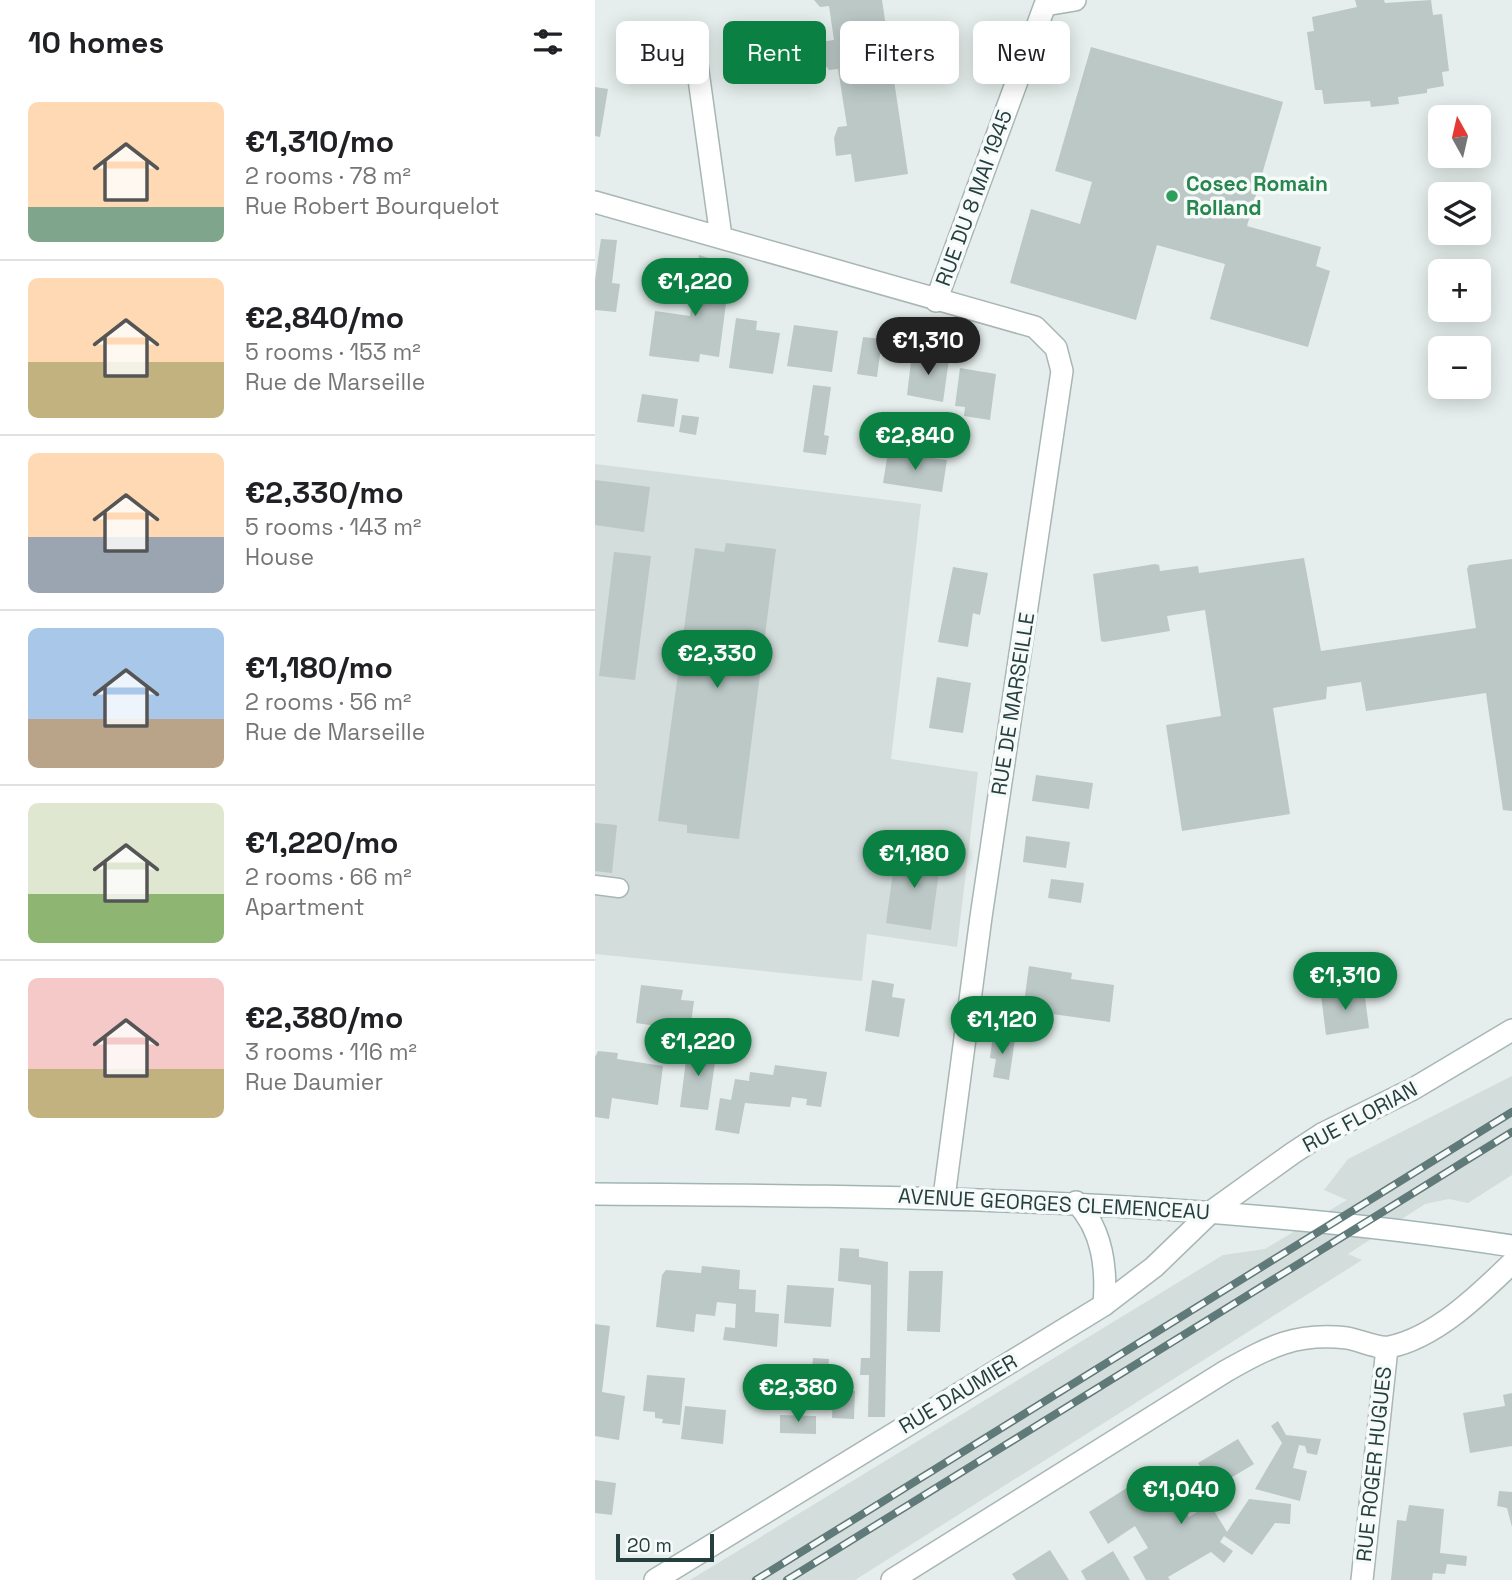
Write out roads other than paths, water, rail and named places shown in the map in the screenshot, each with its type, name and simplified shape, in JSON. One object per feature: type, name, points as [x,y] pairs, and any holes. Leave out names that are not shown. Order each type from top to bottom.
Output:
[{"type":"street","name":"RUE DU 8 MAI 1945","points":[[936,301],[1045,5],[1075,0]]},
{"type":"street","points":[[700,84],[721,237]]},
{"type":"street","points":[[595,202],[936,301]]},
{"type":"street","name":"RUE DE MARSEILLE","points":[[936,301],[1035,327],[1056,348],[1062,371],[981,917],[944,1197]]},
{"type":"street","name":"RUE FLORIAN","points":[[1212,1211],[1322,1134],[1413,1089],[1512,1030]]},
{"type":"street","name":"AVENUE GEORGES CLEMENCEAU","points":[[595,1194],[944,1197],[1076,1202],[1212,1211],[1512,1246]]},
{"type":"street","points":[[1076,1202],[1096,1230],[1106,1279],[1104,1305]]},
{"type":"street","name":"RUE DAUMIER","points":[[655,1580],[1104,1305],[1154,1267],[1212,1211]]},
{"type":"street","points":[[892,1580],[1226,1371],[1271,1346],[1302,1336],[1334,1337],[1387,1348],[1427,1331],[1458,1313],[1512,1263]]},
{"type":"street","name":"RUE ROGER HUGUES","points":[[1361,1580],[1387,1348]]},
{"type":"lane","points":[[595,885],[619,888]]},
{"type":"railway","points":[[756,1580],[1512,1112]]},
{"type":"railway","points":[[787,1580],[1512,1132]]},
{"type":"place","name":"Cosec Romain Rolland","points":[[1172,196]]}]
